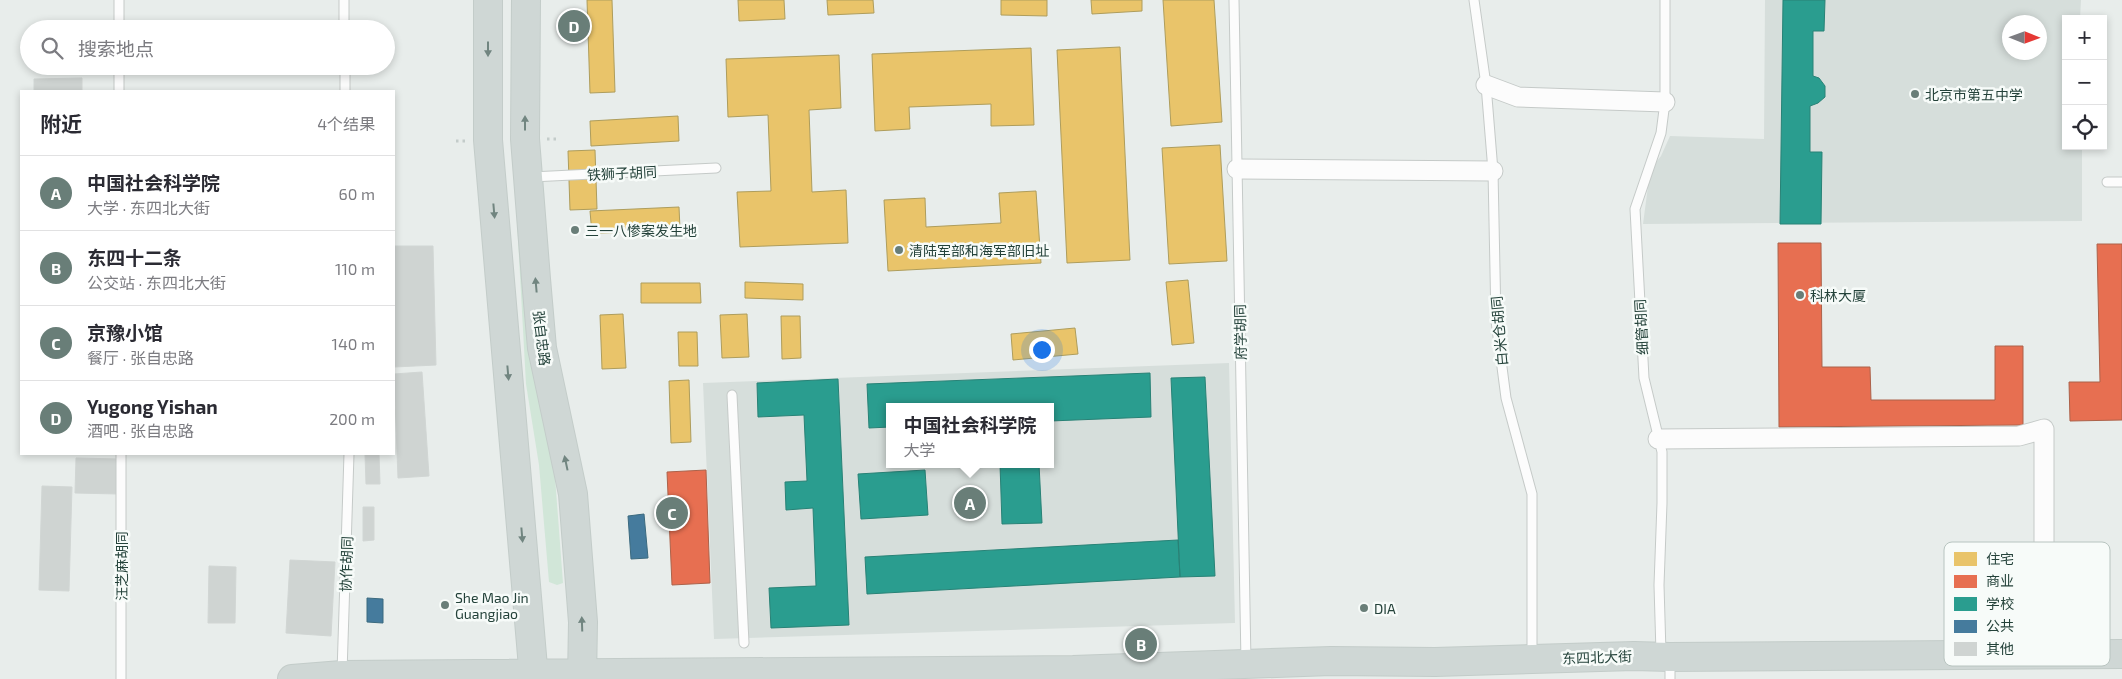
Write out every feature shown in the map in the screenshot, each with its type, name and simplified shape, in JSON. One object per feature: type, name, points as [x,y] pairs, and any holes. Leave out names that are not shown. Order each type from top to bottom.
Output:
[{"type":"main road","points":[[488,0],[488,140],[534,676]]},
{"type":"main road","name":"张自忠路","points":[[526,0],[525,139],[542,348],[573,494],[583,622],[582,676]]},
{"type":"main road","name":"东四北大街","points":[[292,679],[342,675],[582,676],[1073,670],[1331,661],[1435,666],[1532,659],[1667,664],[1944,657]]},
{"type":"main road","name":"东四北大街","points":[[1006,679],[1073,670]]},
{"type":"street","points":[[1486,84],[1518,97],[1665,102]]},
{"type":"street","points":[[1237,169],[1493,170]]},
{"type":"street","points":[[1658,440],[2019,436],[2044,429],[2044,542]]},
{"type":"lane","points":[[119,0],[119,20]]},
{"type":"lane","points":[[344,0],[344,20]]},
{"type":"lane","name":"府学胡同","points":[[1234,0],[1246,663]]},
{"type":"lane","name":"白米仓胡同","points":[[1474,0],[1486,84],[1493,170],[1496,321],[1506,398],[1532,494],[1532,659]]},
{"type":"lane","name":"细管胡同","points":[[1665,0],[1665,102],[1661,133],[1635,209],[1644,378],[1662,460],[1659,585],[1667,664]]},
{"type":"lane","points":[[119,75],[119,90]]},
{"type":"lane","points":[[345,75],[345,90]]},
{"type":"lane","name":"铁狮子胡同","points":[[528,178],[716,168]]},
{"type":"lane","points":[[2107,182],[2122,182]]},
{"type":"lane","points":[[732,394],[744,643]]},
{"type":"lane","name":"汪芝麻胡同","points":[[120,455],[121,679]]},
{"type":"lane","name":"协作胡同","points":[[342,675],[349,455]]},
{"type":"shaded area","name":"北京市第五中学","points":[[1765,0],[2081,0],[2080,15],[2062,15],[2062,150],[2082,150],[2082,221],[1643,224],[1649,179],[1653,166],[1661,156],[1670,136],[1764,139]]},
{"type":"shaded area","points":[[1229,363],[1235,623],[714,639],[703,383]]},
{"type":"green space","points":[[517,221],[522,223],[555,477],[563,583],[557,585],[549,582],[539,465],[526,384]]},
{"type":"building: 住宅","points":[[587,0],[612,0],[615,92],[590,93]]},
{"type":"building: 住宅","points":[[738,0],[784,0],[785,19],[739,21]]},
{"type":"building: 住宅","points":[[827,0],[873,0],[874,13],[828,15]]},
{"type":"building: 住宅","points":[[1001,0],[1047,0],[1047,16],[1001,15]]},
{"type":"building: 住宅","points":[[1091,0],[1142,0],[1142,11],[1092,14]]},
{"type":"building: 住宅","points":[[1163,0],[1214,0],[1222,122],[1171,126]]},
{"type":"building: 住宅","points":[[1120,47],[1130,260],[1067,263],[1057,50]]},
{"type":"building: 住宅","points":[[1031,48],[1034,125],[991,126],[991,104],[909,107],[910,129],[875,131],[872,54]]},
{"type":"building: 住宅","points":[[839,55],[841,108],[809,110],[812,192],[846,190],[848,243],[740,247],[737,192],[771,191],[768,115],[728,117],[726,59]]},
{"type":"building: 住宅","points":[[678,116],[679,141],[591,146],[590,121]]},
{"type":"building: 住宅","points":[[1220,145],[1227,261],[1169,264],[1162,148]]},
{"type":"building: 住宅","points":[[595,150],[597,209],[570,210],[568,151]]},
{"type":"building: 住宅","points":[[1036,191],[1041,263],[888,271],[884,200],[925,198],[926,227],[1001,223],[999,193]]},
{"type":"building: 住宅","points":[[679,207],[680,229],[592,234],[590,211]]},
{"type":"building: 住宅","points":[[1188,280],[1194,343],[1172,345],[1166,282]]},
{"type":"building: 住宅","points":[[745,282],[803,284],[803,300],[745,298]]},
{"type":"building: 住宅","points":[[641,283],[700,283],[701,303],[641,303]]},
{"type":"building: 住宅","points":[[623,314],[626,368],[602,369],[600,315]]},
{"type":"building: 住宅","points":[[747,314],[749,357],[722,358],[720,315]]},
{"type":"building: 住宅","points":[[781,316],[800,316],[801,358],[782,359]]},
{"type":"building: 住宅","points":[[1075,328],[1078,354],[1013,360],[1011,334]]},
{"type":"building: 住宅","points":[[678,332],[697,332],[698,366],[679,366]]},
{"type":"building: 住宅","points":[[689,380],[691,442],[671,443],[669,381]]},
{"type":"building: 商业","name":"科林大厦","points":[[1778,243],[1821,243],[1822,367],[1870,367],[1871,400],[1995,400],[1995,346],[2023,346],[2023,425],[1779,427]]},
{"type":"building: 商业","points":[[2097,244],[2122,244],[2122,420],[2070,421],[2069,382],[2100,382]]},
{"type":"building: 商业","points":[[706,470],[710,583],[672,585],[667,472]]},
{"type":"building: 学校","points":[[1783,0],[1825,0],[1824,31],[1813,31],[1813,76],[1819,78],[1825,86],[1825,97],[1818,103],[1810,106],[1810,152],[1822,152],[1821,224],[1780,224]]},
{"type":"building: 学校","points":[[1150,373],[1151,417],[1054,421],[1054,403],[886,403],[886,427],[869,428],[867,384]]},
{"type":"building: 学校","points":[[1205,377],[1215,576],[1180,577],[1171,378]]},
{"type":"building: 学校","points":[[838,379],[849,625],[771,628],[769,588],[816,586],[813,508],[786,510],[785,482],[807,481],[804,415],[758,417],[757,383]]},
{"type":"building: 学校","points":[[1000,468],[1039,468],[1042,523],[1002,524]]},
{"type":"building: 学校","points":[[925,470],[928,515],[861,519],[858,474]]},
{"type":"building: 学校","points":[[1178,540],[1180,577],[867,594],[865,557]]},
{"type":"building: 公共","points":[[644,514],[648,558],[631,559],[628,516]]},
{"type":"building: 公共","points":[[367,598],[383,599],[383,623],[367,622]]},
{"type":"building: 其他","points":[[82,78],[82,90],[34,90],[34,79]]},
{"type":"building: 其他","points":[[395,246],[433,246],[436,365],[395,367]]},
{"type":"building: 其他","points":[[422,372],[429,476],[398,478],[395,374]]},
{"type":"building: 其他","points":[[365,455],[379,455],[380,484],[366,484]]},
{"type":"building: 其他","points":[[76,458],[119,459],[118,494],[75,493]]},
{"type":"building: 其他","points":[[42,486],[72,487],[69,591],[39,590]]},
{"type":"building: 其他","points":[[363,507],[374,507],[374,540],[363,541]]},
{"type":"building: 其他","points":[[290,560],[335,562],[331,636],[286,633]]},
{"type":"building: 其他","points":[[209,566],[236,567],[235,623],[208,623]]},
{"type":"place","name":"Yugong Yishan","points":[[574,26]]},
{"type":"place","name":"北京市第五中学","points":[[1915,94]]},
{"type":"place","name":"三一八惨案发生地","points":[[575,230]]},
{"type":"place","name":"清陆军部和海军部旧址","points":[[899,250]]},
{"type":"place","name":"科林大厦","points":[[1800,295]]},
{"type":"place","name":"中国社会科学院","points":[[970,503]]},
{"type":"place","name":"京豫小馆","points":[[672,513]]},
{"type":"place","name":"She Mao Jin Guangjiao","points":[[445,605]]},
{"type":"place","name":"DIA","points":[[1364,608]]},
{"type":"place","name":"东四十二条","points":[[1141,644]]}]
